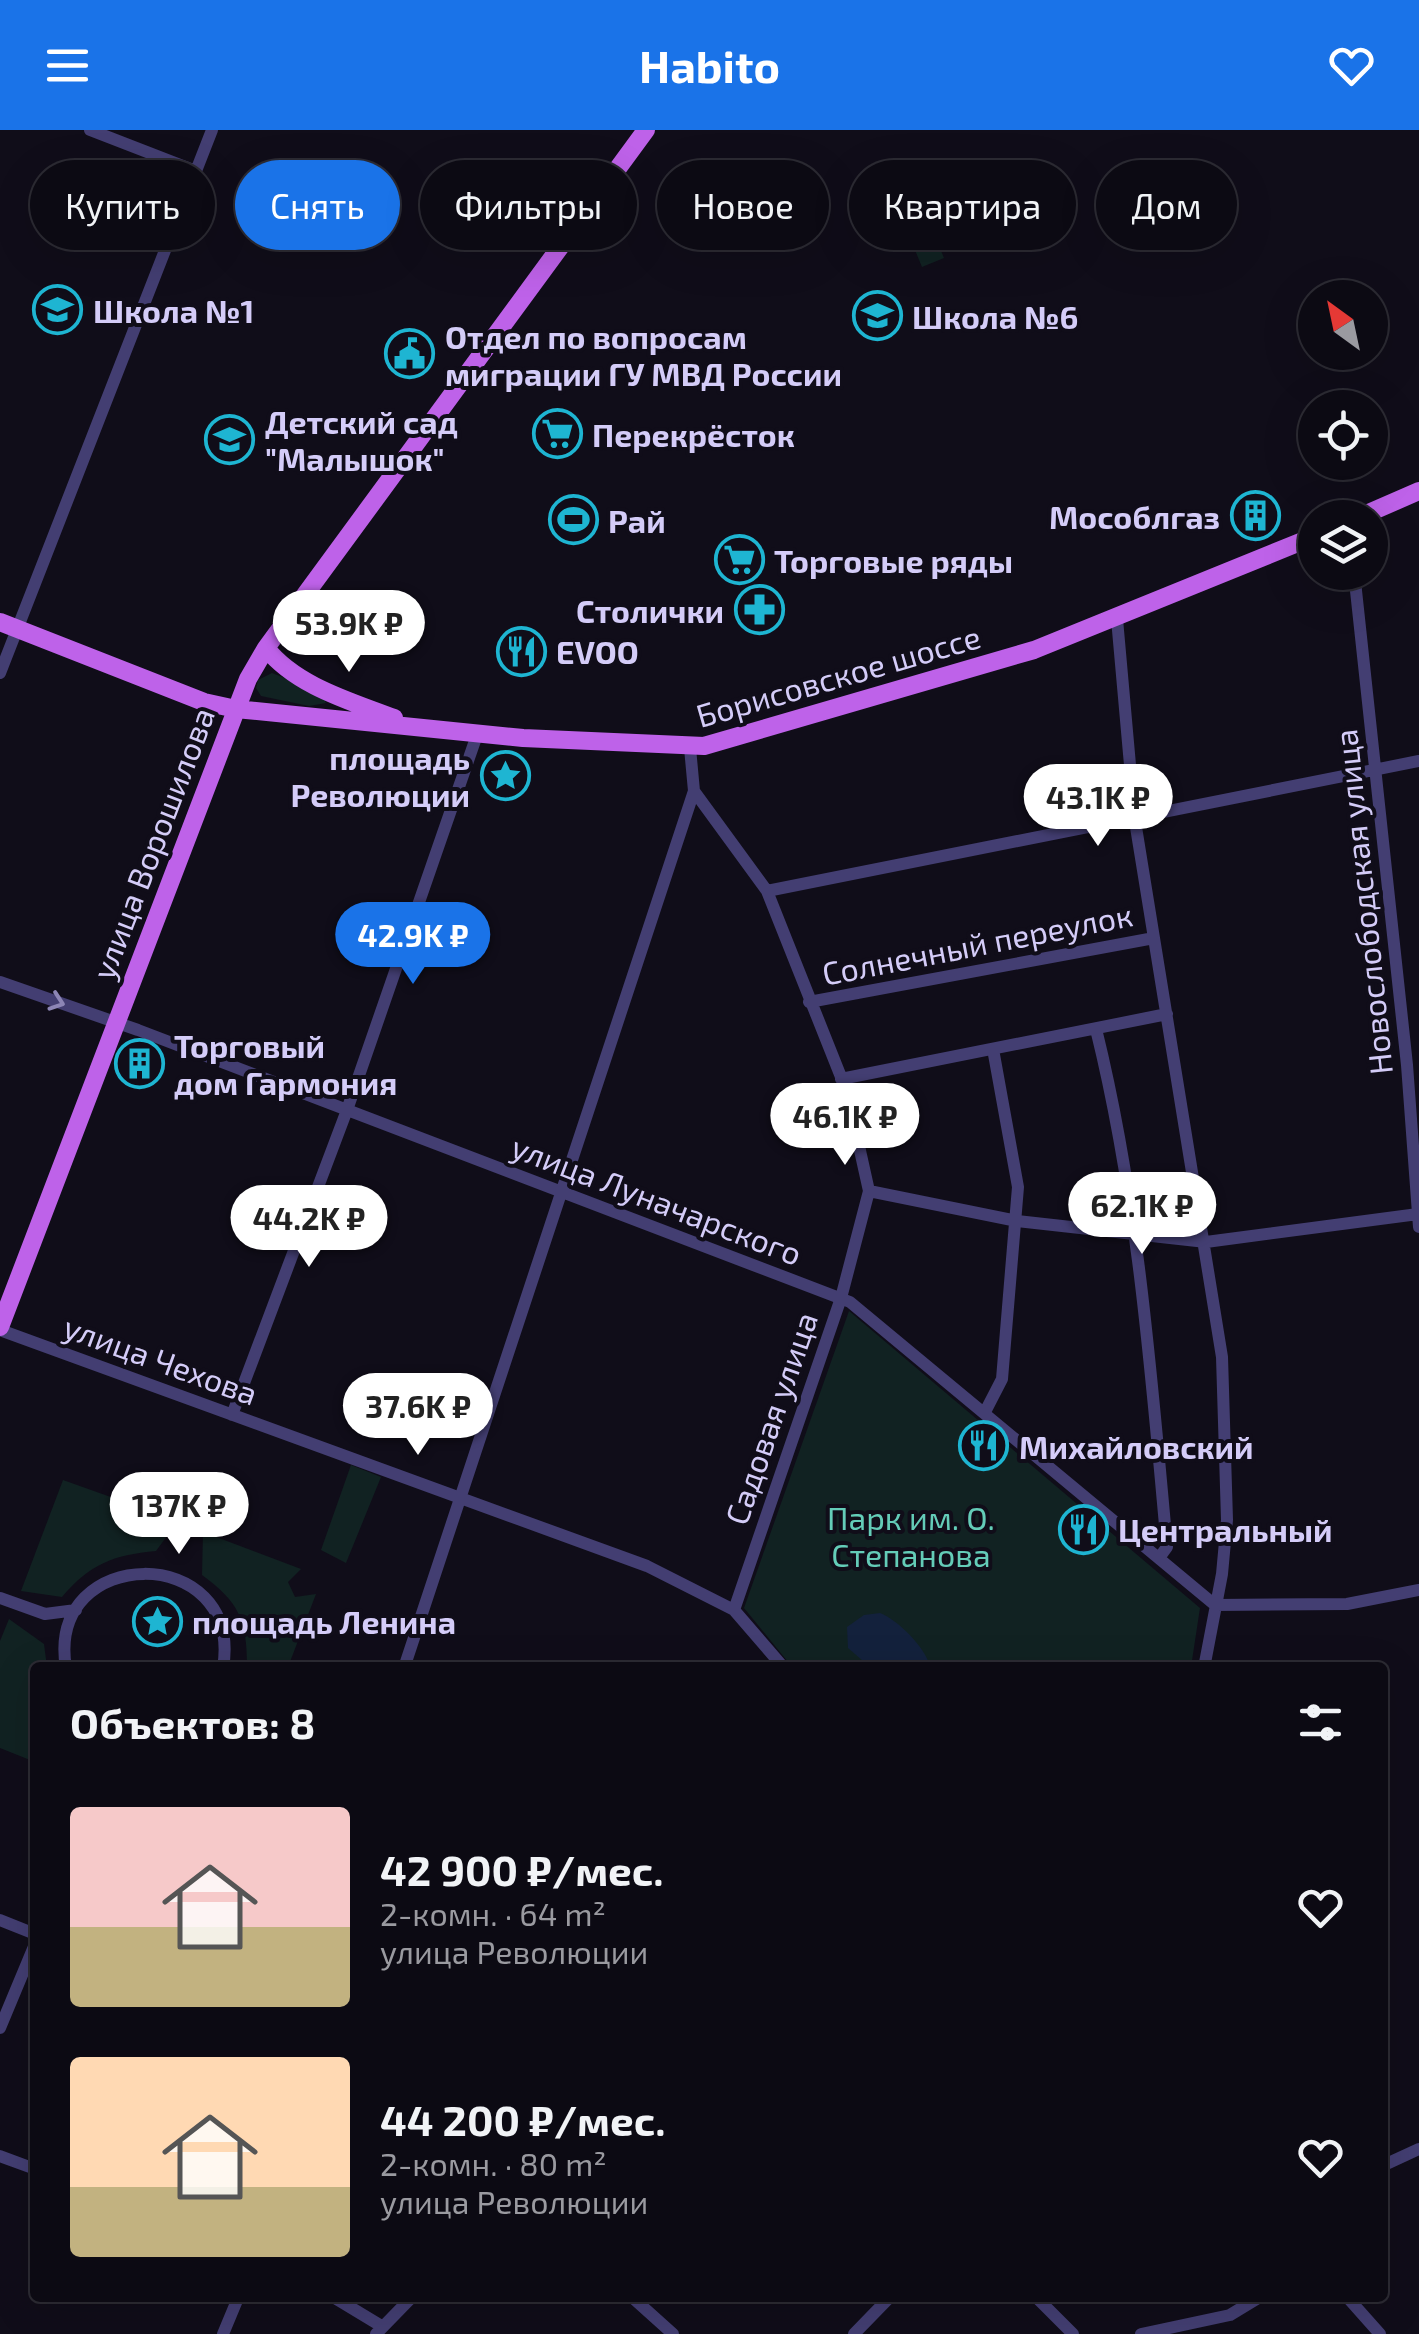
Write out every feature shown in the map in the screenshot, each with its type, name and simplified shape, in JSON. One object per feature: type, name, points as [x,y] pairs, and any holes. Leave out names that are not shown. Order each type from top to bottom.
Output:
[{"type":"main road","name":"улица Ворошилова","points":[[0,1328],[236,709],[266,648],[646,130]]},
{"type":"main road","points":[[1388,505],[1419,491]]},
{"type":"main road","name":"Борисовское шоссе","points":[[8,625],[204,702],[236,709],[690,748],[882,697],[1117,620],[1298,543]]},
{"type":"main road","points":[[266,648],[280,664],[328,692],[414,726]]},
{"type":"main road","points":[[320,719],[331,706],[328,692]]},
{"type":"street","points":[[90,130],[166,160]]},
{"type":"street","points":[[201,160],[212,130]]},
{"type":"street","points":[[0,672],[8,625],[164,250]]},
{"type":"street","name":"Новослободская улица","points":[[1356,590],[1413,1064],[1419,1227]]},
{"type":"street","points":[[1117,620],[1135,820],[1222,1357],[1227,1520],[1205,1662]]},
{"type":"street","points":[[232,1415],[347,1110],[478,732]]},
{"type":"street","points":[[406,1662],[694,790],[690,748]]},
{"type":"street","points":[[767,891],[1419,761]]},
{"type":"street","name":"Садовая улица","points":[[694,790],[767,891],[842,1079],[870,1191],[840,1298],[734,1610]]},
{"type":"street","name":"Солнечный переулок","points":[[810,1002],[1154,938]]},
{"type":"street","name":"улица Луначарского","points":[[0,982],[840,1298],[986,1412],[1215,1605]]},
{"type":"street","points":[[842,1079],[1167,1014]]},
{"type":"street","points":[[1096,1028],[1129,1188],[1146,1314],[1167,1547],[1159,1558]]},
{"type":"street","points":[[986,1412],[1002,1379],[1018,1222],[1018,1187],[993,1049]]},
{"type":"street","points":[[870,1191],[1018,1222],[1206,1242],[1418,1214]]},
{"type":"street","name":"улица Чехова","points":[[0,1328],[647,1566],[734,1610],[779,1662]]},
{"type":"street","points":[[66,1662],[64,1637],[76,1610],[100,1585],[115,1577],[156,1572],[188,1584],[214,1612],[224,1646],[224,1662]]},
{"type":"street","points":[[1215,1605],[1346,1604],[1419,1590]]},
{"type":"street","points":[[6,1600],[44,1614],[76,1610]]},
{"type":"street","points":[[44,1614],[64,1637]]},
{"type":"street","points":[[0,1920],[30,1932]]},
{"type":"street","points":[[0,2028],[30,1956]]},
{"type":"street","points":[[1388,2163],[1419,2149]]},
{"type":"street","points":[[0,2156],[30,2167]]},
{"type":"street","points":[[223,2334],[236,2302]]},
{"type":"street","points":[[340,2302],[380,2331],[406,2302]]},
{"type":"street","points":[[637,2302],[673,2334]]},
{"type":"street","points":[[854,2334],[885,2302]]},
{"type":"street","points":[[1041,2302],[1073,2334]]},
{"type":"street","points":[[1142,2334],[1230,2315],[1251,2302]]},
{"type":"street","points":[[1352,2302],[1380,2334]]},
{"type":"green space","points":[[915,250],[941,250],[944,258],[922,267]]},
{"type":"green space","points":[[272,673],[321,692],[326,703],[309,706],[261,696],[256,688],[258,680]]},
{"type":"green space","name":"Парк им. О. Степанова","points":[[849,1311],[1200,1608],[1192,1662],[788,1662],[744,1608]]},
{"type":"green space","points":[[351,1465],[381,1477],[346,1563],[321,1550]]},
{"type":"green space","points":[[63,1480],[178,1521],[156,1551],[103,1563],[82,1576],[62,1597],[21,1591]]},
{"type":"green space","points":[[203,1532],[301,1569],[288,1582],[295,1597],[316,1594],[290,1662],[247,1662],[238,1613],[225,1594],[202,1575]]},
{"type":"green space","points":[[9,1619],[44,1644],[46,1662],[30,1662],[30,1760],[0,1748],[0,1641]]},
{"type":"water","points":[[880,1613],[895,1622],[928,1662],[864,1662],[848,1648],[847,1627],[864,1615]]},
{"type":"place","name":"Школа №1","points":[[58,310]]},
{"type":"place","name":"Школа №6","points":[[877,316]]},
{"type":"place","name":"Отдел по вопросам миграции ГУ МВД России","points":[[410,354]]},
{"type":"place","name":"Перекрёсток","points":[[557,434]]},
{"type":"place","name":"Детский сад \"Малышок\"","points":[[230,439]]},
{"type":"place","name":"Мособлгаз","points":[[1255,516]]},
{"type":"place","name":"Рай","points":[[573,520]]},
{"type":"place","name":"Торговые ряды","points":[[739,560]]},
{"type":"place","name":"Столички","points":[[759,610]]},
{"type":"place","name":"EVOO","points":[[521,651]]},
{"type":"place","name":"площадь Революции","points":[[505,775]]},
{"type":"place","name":"Торговый дом Гармония","points":[[139,1063]]},
{"type":"place","name":"Михайловский","points":[[984,1446]]},
{"type":"place","name":"Центральный","points":[[1083,1529]]},
{"type":"place","name":"площадь Ленина","points":[[157,1621]]}]
